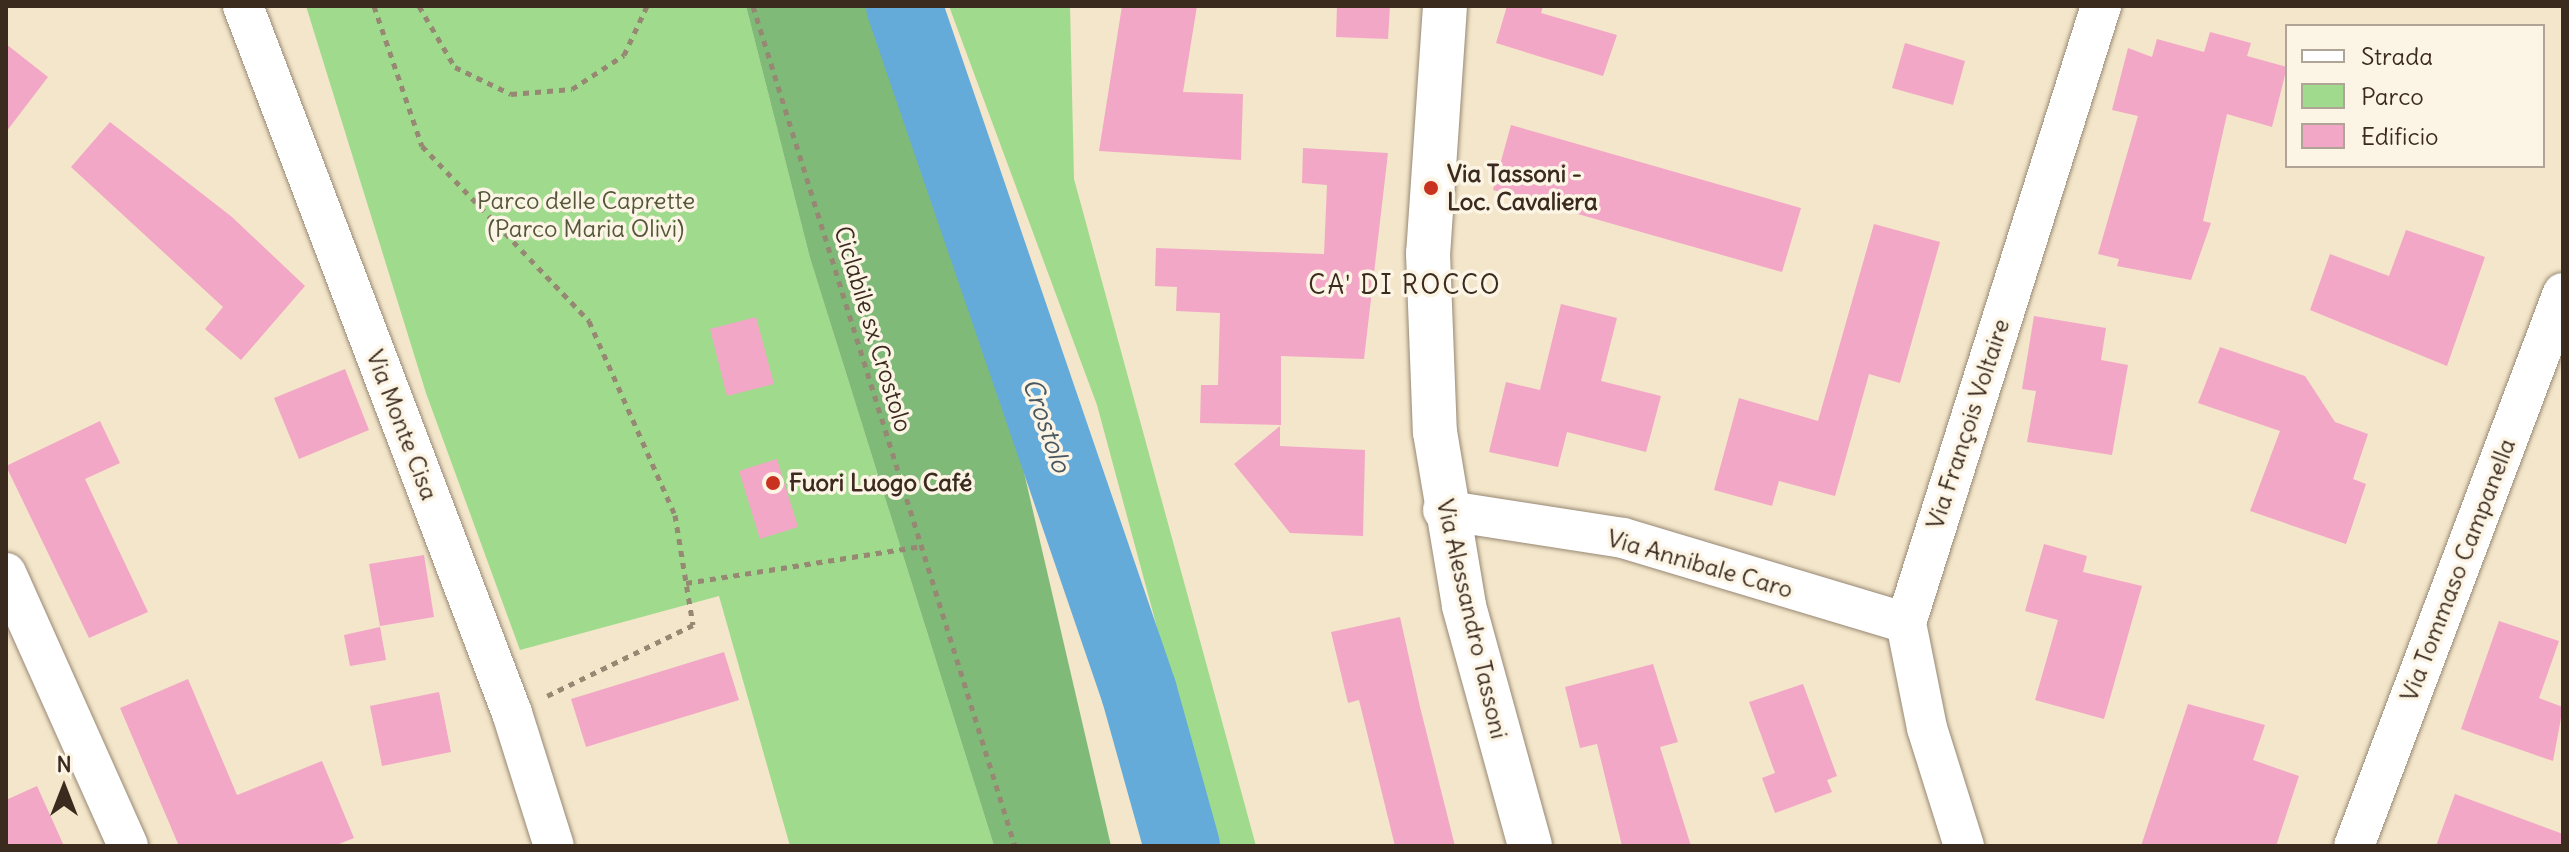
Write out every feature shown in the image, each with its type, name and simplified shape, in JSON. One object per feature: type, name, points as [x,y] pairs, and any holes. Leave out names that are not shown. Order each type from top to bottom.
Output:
[{"type":"street","name":"Via Monte Cisa","points":[[243,6],[512,713],[554,846]]},
{"type":"street","name":"Via Alessandro Tassoni","points":[[1445,6],[1428,253],[1443,510],[1530,846]]},
{"type":"street","name":"Via François Voltaire","points":[[1964,846],[1927,728],[1906,623],[2101,6]]},
{"type":"street","name":"Via Tommaso Campanella","points":[[2354,846],[2563,293]]},
{"type":"street","name":"Via Annibale Caro","points":[[1443,510],[1623,538],[1906,623]]},
{"type":"street","points":[[6,573],[128,846]]},
{"type":"path","points":[[374,6],[422,146],[589,321],[675,515],[693,625],[512,713]]},
{"type":"path","points":[[419,6],[455,67],[511,94],[572,89],[624,55],[647,6]]},
{"type":"path","name":"Ciclabile sx Crostolo","points":[[753,6],[1015,846]]},
{"type":"path","points":[[686,583],[922,546]]},
{"type":"green space","name":"Parco delle Caprette (Parco Maria Olivi)","points":[[306,6],[746,6],[810,258],[994,846],[790,846],[719,596],[520,650],[426,393]]},
{"type":"green space","points":[[746,6],[889,6],[995,348],[1111,846],[994,846],[810,258]]},
{"type":"green space","points":[[949,6],[1070,6],[1074,179],[1256,846],[1216,846],[1097,405]]},
{"type":"building","points":[[1122,6],[1197,6],[1183,92],[1243,94],[1241,160],[1099,151]]},
{"type":"building","points":[[1337,6],[1390,6],[1388,39],[1336,37]]},
{"type":"building","points":[[1507,6],[1543,6],[1541,13],[1617,35],[1603,76],[1496,43]]},
{"type":"building","points":[[2210,32],[2251,43],[2247,56],[2285,66],[2272,127],[2227,114],[2203,221],[2211,223],[2191,280],[2117,266],[2119,259],[2098,254],[2138,116],[2112,110],[2128,48],[2152,57],[2157,39],[2204,52]]},
{"type":"building","points":[[1905,43],[1965,61],[1953,105],[1892,88]]},
{"type":"building","points":[[6,44],[48,77],[6,132]]},
{"type":"building","points":[[110,122],[232,217],[305,286],[241,360],[205,329],[223,307],[71,167]]},
{"type":"building","points":[[1511,125],[1801,208],[1782,272],[1493,190]]},
{"type":"building","points":[[1303,148],[1388,153],[1364,359],[1281,356],[1281,425],[1200,423],[1201,385],[1218,385],[1220,313],[1176,311],[1177,287],[1155,286],[1156,248],[1324,254],[1327,185],[1302,183]]},
{"type":"building","points":[[1874,224],[1940,242],[1900,383],[1869,374],[1835,496],[1779,481],[1772,506],[1714,490],[1739,398],[1818,421]]},
{"type":"building","points":[[2406,230],[2485,257],[2447,366],[2310,310],[2330,254],[2389,276]]},
{"type":"building","points":[[1561,304],[1617,318],[1601,381],[1661,396],[1646,452],[1567,432],[1558,467],[1489,452],[1506,382],[1540,390]]},
{"type":"building","points":[[2034,316],[2106,328],[2101,360],[2128,365],[2112,455],[2027,442],[2036,391],[2022,389]]},
{"type":"building","points":[[756,317],[774,384],[727,396],[710,329]]},
{"type":"building","points":[[2220,347],[2305,376],[2335,422],[2368,434],[2353,479],[2366,484],[2346,544],[2250,511],[2280,431],[2198,403]]},
{"type":"building","points":[[345,369],[369,430],[299,459],[274,398]]},
{"type":"building","points":[[100,421],[120,463],[85,479],[148,612],[89,638],[6,466]]},
{"type":"building","points":[[1280,426],[1280,446],[1365,450],[1363,536],[1290,533],[1234,464]]},
{"type":"building","points":[[777,459],[798,527],[760,539],[739,471]]},
{"type":"building","points":[[2044,544],[2087,556],[2083,572],[2142,586],[2104,719],[2035,700],[2058,620],[2025,611]]},
{"type":"building","points":[[424,555],[434,617],[380,626],[369,564]]},
{"type":"building","points":[[1400,617],[1455,846],[1395,846],[1359,700],[1348,703],[1331,632]]},
{"type":"building","points":[[2499,621],[2559,641],[2539,698],[2563,707],[2553,761],[2461,729]]},
{"type":"building","points":[[380,627],[386,660],[350,666],[344,635]]},
{"type":"building","points":[[724,652],[739,700],[586,747],[571,699]]},
{"type":"building","points":[[1653,664],[1678,742],[1660,747],[1691,846],[1622,846],[1597,744],[1580,748],[1565,687]]},
{"type":"building","points":[[188,679],[237,795],[322,761],[354,838],[334,846],[179,846],[120,708]]},
{"type":"building","points":[[1803,684],[1837,776],[1827,780],[1832,792],[1775,813],[1762,778],[1775,773],[1749,702]]},
{"type":"building","points":[[439,692],[451,752],[382,766],[370,706]]},
{"type":"building","points":[[2188,704],[2265,725],[2253,760],[2299,776],[2276,846],[2141,846]]},
{"type":"building","points":[[37,786],[64,846],[6,846],[6,800]]},
{"type":"building","points":[[2455,794],[2563,834],[2563,846],[2436,846]]},
{"type":"waterway","name":"Crostolo","points":[[904,6],[1139,692],[1182,846]]},
{"type":"place","name":"Via Tassoni - Loc. Cavaliera","points":[[1431,188]]},
{"type":"place","name":"Fuori Luogo Café","points":[[773,483]]},
{"type":"district","name":"CA' DI ROCCO","points":[[1405,285]]}]
